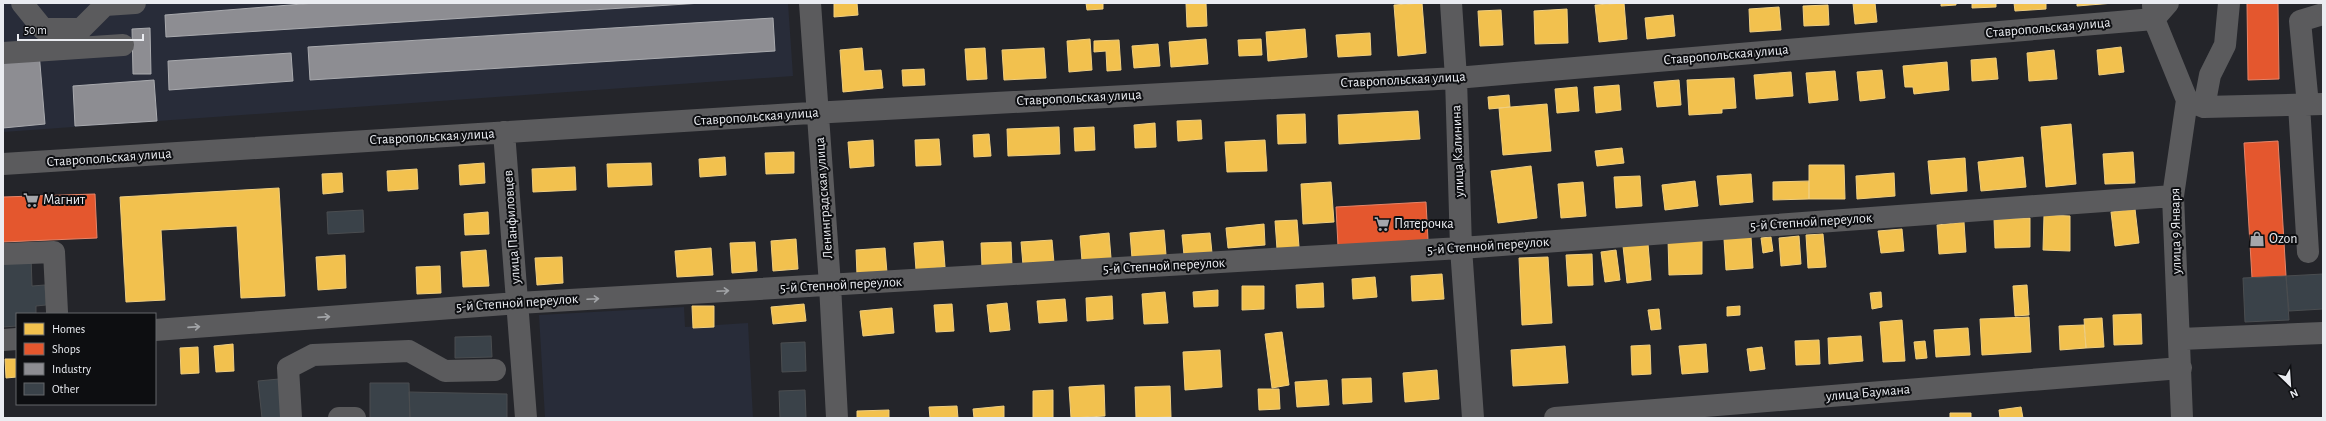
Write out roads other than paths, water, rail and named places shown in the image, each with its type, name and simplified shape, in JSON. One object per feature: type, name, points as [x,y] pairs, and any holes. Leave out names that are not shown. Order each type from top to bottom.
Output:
[{"type":"street","points":[[22,3],[43,29],[81,29],[105,5],[135,3]]},
{"type":"street","name":"Ленинградская улица","points":[[810,3],[830,285],[837,418]]},
{"type":"street","name":"улица Калинина","points":[[1451,3],[1456,78],[1461,248],[1473,418]]},
{"type":"street","points":[[2229,3],[2225,45],[2195,104],[2310,105]]},
{"type":"street","name":"Ставропольская улица","points":[[3,164],[817,113],[1456,78],[2159,8]]},
{"type":"street","name":"улица 9 Января","points":[[2159,8],[2195,104],[2173,196],[2182,418]]},
{"type":"street","points":[[2308,252],[2310,105],[2300,21],[2323,14]]},
{"type":"street","points":[[3,52],[123,44]]},
{"type":"street","name":"улица Панфиловцев","points":[[504,132],[526,418]]},
{"type":"street","name":"5-й Степной переулок","points":[[156,330],[518,303],[1461,248],[2173,196]]},
{"type":"street","points":[[3,254],[54,252],[57,312]]},
{"type":"street","points":[[2180,340],[2323,333]]},
{"type":"street","points":[[3,340],[16,339]]},
{"type":"street","points":[[291,418],[288,368],[313,355],[409,352],[445,371],[495,370]]},
{"type":"street","name":"улица Баумана","points":[[1555,418],[2181,368]]},
{"type":"street","points":[[340,418],[355,418]]},
{"type":"place","name":"Магнит","points":[[31,200]]},
{"type":"place","name":"Пятерочка","points":[[1382,224]]},
{"type":"place","name":"Ozon","points":[[2257,239]]}]
